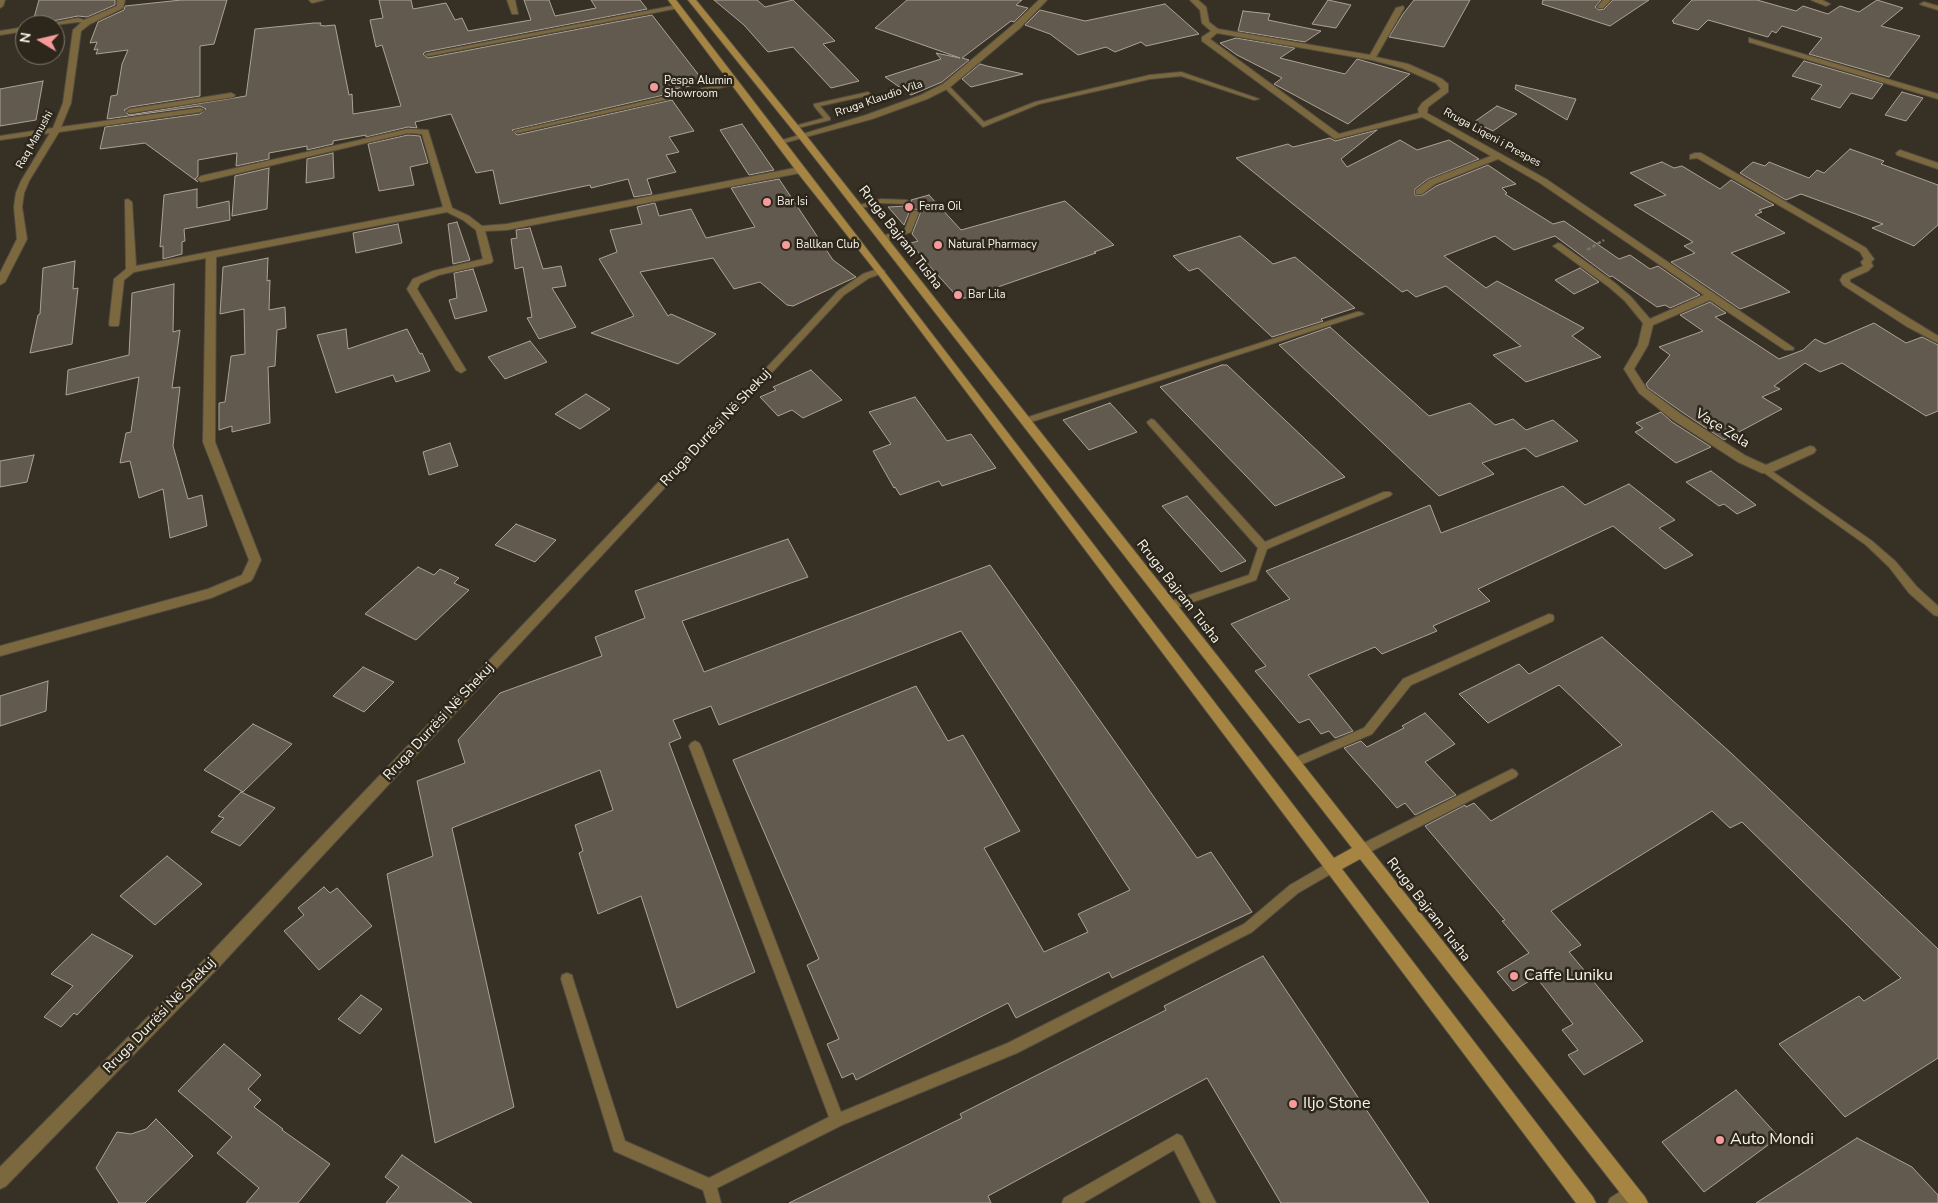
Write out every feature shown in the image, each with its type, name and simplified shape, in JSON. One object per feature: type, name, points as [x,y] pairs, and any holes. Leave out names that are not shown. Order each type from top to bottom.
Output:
[{"type":"main road","name":"Rruga Bajram Tusha","points":[[692,0],[798,132],[1635,1198]]},
{"type":"main road","points":[[674,3],[800,170],[880,271],[1586,1203]]},
{"type":"main road","points":[[1332,867],[1362,850]]},
{"type":"street","points":[[87,22],[115,12],[121,7],[121,0]]},
{"type":"street","points":[[511,0],[515,12]]},
{"type":"street","name":"Rruga Klaudio Vila","points":[[780,142],[798,132],[869,117],[924,97],[946,86],[1017,26],[1043,0]]},
{"type":"street","points":[[1194,0],[1203,9],[1206,23],[1216,31],[1205,39],[1338,136],[1423,114]]},
{"type":"street","points":[[1601,7],[1607,0]]},
{"type":"street","points":[[1815,0],[1826,4]]},
{"type":"street","points":[[1924,4],[1938,8]]},
{"type":"street","points":[[1372,58],[1400,8]]},
{"type":"street","name":"Raq Manushi","points":[[0,282],[22,239],[18,206],[20,193],[25,181],[58,126],[67,103],[75,35],[81,25],[87,22]]},
{"type":"street","name":"Rruga Liqeni i Prespes","points":[[1216,31],[1372,58],[1405,66],[1428,75],[1445,86],[1445,90],[1425,105],[1422,109],[1423,114],[1543,180],[1710,296],[1789,348]]},
{"type":"street","points":[[1752,40],[1938,97]]},
{"type":"street","points":[[0,138],[231,95]]},
{"type":"street","points":[[58,126],[200,110]]},
{"type":"street","points":[[201,178],[408,130],[426,132],[448,209]]},
{"type":"street","points":[[1900,153],[1938,166]]},
{"type":"street","points":[[1693,156],[1698,155],[1863,250],[1869,259],[1866,262],[1868,266],[1846,277],[1844,280],[1846,283],[1938,340]]},
{"type":"street","points":[[1420,192],[1432,182],[1498,156]]},
{"type":"street","points":[[480,229],[517,225],[800,170]]},
{"type":"street","points":[[128,202],[131,270]]},
{"type":"street","points":[[114,324],[119,279],[131,270],[448,209],[466,218],[480,229],[488,261],[436,272],[416,281],[412,289],[461,370]]},
{"type":"street","points":[[1558,246],[1612,285],[1648,323],[1710,296]]},
{"type":"street","points":[[0,651],[211,593],[247,578],[255,560],[209,442],[211,256]]},
{"type":"street","name":"Rruga Durrësi Në Shekuj","points":[[0,1180],[212,963],[736,408],[841,293],[866,276],[880,271]]},
{"type":"street","name":"Vaçe Zela","points":[[1648,323],[1643,344],[1630,369],[1633,378],[1676,417],[1742,459],[1766,470]]},
{"type":"street","points":[[1766,470],[1810,450]]},
{"type":"lane","points":[[0,6],[2,0]]},
{"type":"lane","points":[[428,54],[674,3]]},
{"type":"lane","points":[[65,22],[78,20],[87,22]]},
{"type":"lane","points":[[0,33],[15,31]]},
{"type":"lane","points":[[946,86],[983,125],[1046,101],[1150,77],[1181,74],[1256,100]]},
{"type":"lane","points":[[517,131],[735,83]]},
{"type":"lane","points":[[798,132],[828,119],[816,105],[868,94]]},
{"type":"lane","points":[[857,207],[881,201],[906,202]]},
{"type":"lane","points":[[882,239],[908,230],[915,212]]},
{"type":"lane","points":[[1025,421],[1360,314]]},
{"type":"lane","points":[[1151,422],[1263,547]]},
{"type":"lane","name":"Vaçe Zela","points":[[1766,470],[1869,543],[1892,564],[1913,590],[1938,612]]},
{"type":"lane","points":[[1170,606],[1253,577],[1263,547],[1387,494]]},
{"type":"lane","points":[[1294,763],[1368,731],[1407,682],[1549,618]]},
{"type":"lane","points":[[695,746],[837,1120]]},
{"type":"lane","points":[[1362,850],[1512,774]]},
{"type":"lane","points":[[709,1185],[837,1120],[1012,1048],[1213,946],[1248,928],[1294,889],[1332,867]]},
{"type":"lane","points":[[567,979],[619,1146],[709,1185]]},
{"type":"lane","points":[[1069,1203],[1177,1142],[1209,1203]]},
{"type":"lane","points":[[709,1185],[714,1203]]},
{"type":"lane","points":[[1615,1203],[1635,1198]]},
{"type":"path","points":[[1573,256],[1602,242],[1612,229]]},
{"type":"building","points":[[39,0],[115,0],[115,5],[87,17],[78,16],[65,19],[65,15],[35,15]]},
{"type":"building","points":[[181,0],[227,0],[214,44],[200,46],[200,96],[130,107],[124,110],[129,115],[246,96],[255,29],[314,23],[321,23],[320,25],[324,26],[335,25],[349,95],[352,94],[353,114],[401,106],[382,45],[376,47],[370,20],[383,18],[379,0],[411,0],[413,9],[446,3],[455,20],[462,18],[468,31],[531,20],[524,0],[549,0],[555,16],[596,8],[591,0],[640,0],[647,9],[425,52],[423,54],[428,58],[652,15],[705,83],[665,91],[668,94],[512,130],[517,135],[672,100],[694,131],[669,137],[679,152],[666,155],[676,172],[647,179],[652,194],[634,197],[628,179],[591,188],[590,185],[500,204],[493,170],[476,173],[451,114],[415,122],[417,128],[408,127],[366,137],[366,135],[333,141],[333,144],[307,150],[307,146],[269,153],[269,159],[236,166],[237,153],[198,160],[198,176],[195,179],[198,182],[145,143],[100,149],[105,127],[200,114],[206,109],[200,106],[107,119],[111,96],[117,95],[122,64],[128,50],[96,54],[98,49],[94,50],[97,42],[90,43],[98,22],[124,10],[125,6]]},
{"type":"building","points":[[714,0],[757,0],[765,7],[793,0],[835,41],[823,44],[859,81],[831,88],[793,47],[768,52],[744,25]]},
{"type":"building","points":[[907,0],[1022,0],[1016,5],[1028,8],[1014,22],[1011,21],[962,58],[969,60],[942,82],[911,95],[885,77],[941,59],[936,53],[960,58],[875,28]]},
{"type":"building","points":[[1328,0],[1351,5],[1336,28],[1312,24]]},
{"type":"building","points":[[1414,0],[1470,0],[1444,47],[1389,37]]},
{"type":"building","points":[[1543,0],[1601,0],[1595,7],[1599,10],[1604,9],[1613,0],[1649,0],[1610,26],[1542,4]]},
{"type":"building","points":[[1692,0],[1757,0],[1796,11],[1803,6],[1828,14],[1840,6],[1859,12],[1877,0],[1903,8],[1881,26],[1920,36],[1889,77],[1809,54],[1822,38],[1782,26],[1776,33],[1772,31],[1768,37],[1708,20],[1698,30],[1673,23],[1672,21]]},
{"type":"building","points":[[1165,4],[1199,34],[1146,46],[1141,42],[1115,52],[1106,47],[1078,55],[1050,34],[1025,25],[1040,10],[1085,21]]},
{"type":"building","points":[[1243,11],[1270,14],[1268,20],[1321,31],[1305,42],[1238,31]]},
{"type":"building","points":[[1236,38],[1295,48],[1280,58],[1345,74],[1357,59],[1410,74],[1348,124],[1274,84],[1282,78],[1237,55],[1220,43]]},
{"type":"building","points":[[1804,61],[1883,84],[1872,99],[1851,93],[1840,108],[1811,99],[1822,85],[1792,76]]},
{"type":"building","points":[[980,64],[1023,74],[971,87],[962,79]]},
{"type":"building","points":[[43,81],[36,120],[0,126],[0,89]]},
{"type":"building","points":[[1516,85],[1576,99],[1567,120],[1515,89]]},
{"type":"building","points":[[1902,92],[1923,98],[1906,121],[1885,115]]},
{"type":"building","points":[[1497,106],[1517,114],[1493,131],[1474,122]]},
{"type":"building","points":[[742,124],[774,170],[749,175],[720,130]]},
{"type":"building","points":[[1377,130],[1341,159],[1347,167],[1400,140],[1417,150],[1449,140],[1479,159],[1428,179],[1415,189],[1415,195],[1423,195],[1436,186],[1488,165],[1516,184],[1502,188],[1507,193],[1505,194],[1553,224],[1564,221],[1619,259],[1630,255],[1650,269],[1658,266],[1700,295],[1670,308],[1665,305],[1657,307],[1612,276],[1610,277],[1555,236],[1514,250],[1495,236],[1444,256],[1486,288],[1497,281],[1584,328],[1572,336],[1601,357],[1526,382],[1493,355],[1521,346],[1446,286],[1416,297],[1407,290],[1402,292],[1236,158],[1288,144],[1293,147],[1330,138],[1335,141]]},
{"type":"building","points":[[408,135],[420,136],[428,163],[410,167],[414,185],[379,191],[368,144]]},
{"type":"building","points":[[1850,149],[1884,161],[1881,164],[1938,185],[1938,225],[1914,246],[1872,228],[1883,224],[1801,194],[1786,200],[1740,173],[1753,162],[1765,166],[1769,162],[1809,178],[1817,170],[1824,173]]},
{"type":"building","points":[[333,153],[334,178],[306,183],[307,159]]},
{"type":"building","points":[[1662,162],[1674,168],[1682,166],[1720,189],[1731,180],[1774,205],[1759,210],[1762,212],[1755,215],[1785,233],[1731,253],[1790,292],[1740,309],[1671,262],[1695,253],[1684,246],[1693,242],[1634,205],[1666,195],[1630,173]]},
{"type":"building","points":[[269,168],[267,209],[232,216],[235,176]]},
{"type":"building","points":[[779,179],[833,260],[856,277],[793,306],[787,305],[760,282],[734,289],[713,258],[640,272],[668,316],[671,314],[716,334],[678,364],[591,333],[634,316],[599,259],[617,252],[610,230],[642,224],[637,207],[655,203],[659,216],[691,209],[706,238],[755,227],[731,188]]},
{"type":"building","points":[[197,189],[197,208],[229,201],[230,220],[184,229],[185,241],[182,242],[182,254],[163,259],[163,246],[160,247],[164,195]]},
{"type":"building","points":[[929,195],[961,230],[1065,201],[1114,245],[966,298],[955,298],[953,292],[911,243],[918,241],[912,234],[921,211],[911,208],[904,225],[888,207],[907,206],[912,203],[911,200]]},
{"type":"building","points":[[457,222],[470,260],[453,264],[448,224]]},
{"type":"building","points":[[398,224],[402,243],[356,253],[353,233]]},
{"type":"building","points":[[530,228],[543,269],[561,266],[566,286],[552,288],[576,327],[539,339],[527,318],[532,317],[523,267],[515,269],[511,239],[517,238],[516,230]]},
{"type":"building","points":[[1240,236],[1273,264],[1295,257],[1355,308],[1321,319],[1323,321],[1272,337],[1198,268],[1189,271],[1173,256]]},
{"type":"building","points":[[268,258],[267,281],[270,280],[269,310],[285,307],[286,328],[277,330],[275,366],[268,367],[270,423],[232,432],[232,426],[219,430],[219,403],[225,402],[231,356],[245,354],[244,309],[220,314],[223,267]]},
{"type":"building","points":[[75,261],[73,289],[78,288],[72,344],[30,353],[38,315],[40,314],[43,268]]},
{"type":"building","points":[[1580,268],[1599,282],[1574,294],[1555,280]]},
{"type":"building","points":[[473,269],[487,311],[455,319],[449,300],[457,298],[454,273]]},
{"type":"building","points":[[174,284],[173,332],[180,330],[172,388],[180,387],[173,446],[188,499],[202,495],[207,526],[170,538],[163,489],[139,498],[130,461],[120,463],[126,433],[131,432],[139,377],[66,395],[68,370],[129,355],[132,293]]},
{"type":"building","points":[[1710,302],[1726,313],[1715,317],[1779,359],[1803,350],[1815,339],[1825,344],[1874,323],[1906,343],[1922,337],[1938,345],[1938,411],[1926,416],[1842,363],[1820,372],[1805,363],[1774,386],[1780,389],[1762,397],[1782,409],[1724,440],[1648,388],[1646,384],[1670,355],[1659,347],[1703,331],[1680,315]]},
{"type":"building","points":[[1330,327],[1429,416],[1470,403],[1495,425],[1513,419],[1526,430],[1553,420],[1578,441],[1536,457],[1525,448],[1482,463],[1494,474],[1439,496],[1279,345]]},
{"type":"building","points":[[346,329],[348,349],[407,329],[420,354],[422,353],[430,371],[396,382],[393,375],[336,393],[317,335]]},
{"type":"building","points":[[530,341],[547,362],[505,379],[488,357]]},
{"type":"building","points":[[1222,365],[1227,365],[1345,477],[1275,506],[1160,387]]},
{"type":"building","points":[[811,370],[842,400],[803,418],[792,410],[778,416],[760,397],[776,390],[773,387]]},
{"type":"building","points":[[586,394],[610,409],[580,429],[555,414]]},
{"type":"building","points":[[915,397],[947,441],[971,434],[996,468],[942,486],[939,481],[900,495],[873,451],[891,444],[869,412]]},
{"type":"building","points":[[1110,403],[1137,432],[1089,450],[1063,420]]},
{"type":"building","points":[[1661,412],[1672,422],[1711,447],[1676,463],[1635,432],[1643,428],[1636,423]]},
{"type":"building","points":[[450,443],[458,466],[429,475],[423,452]]},
{"type":"building","points":[[34,455],[27,482],[0,487],[0,461]]},
{"type":"building","points":[[1711,471],[1756,505],[1737,514],[1724,504],[1719,506],[1686,482]]},
{"type":"building","points":[[1629,484],[1675,520],[1659,528],[1693,555],[1665,569],[1613,526],[1478,589],[1490,601],[1433,626],[1437,631],[1382,654],[1375,647],[1308,675],[1353,731],[1335,738],[1329,731],[1321,734],[1309,719],[1299,723],[1255,671],[1266,666],[1231,624],[1290,599],[1266,571],[1430,505],[1441,533],[1563,486],[1585,505]]},
{"type":"building","points":[[1187,496],[1246,561],[1221,572],[1162,506]]},
{"type":"building","points":[[516,524],[556,540],[535,562],[495,545]]},
{"type":"building","points":[[788,539],[808,577],[682,621],[704,672],[990,565],[1197,858],[1211,852],[1252,912],[1112,978],[1109,972],[1016,1018],[1008,1003],[856,1080],[853,1073],[842,1078],[827,1044],[839,1039],[807,965],[819,959],[733,760],[916,686],[948,741],[963,735],[1020,831],[984,848],[1044,952],[1088,932],[1078,914],[1130,890],[961,631],[719,725],[711,706],[673,720],[681,738],[669,743],[755,972],[677,1008],[641,896],[598,914],[579,853],[583,851],[575,825],[613,810],[600,770],[452,828],[514,1107],[435,1143],[387,874],[433,856],[417,781],[465,763],[458,740],[500,693],[602,656],[595,637],[645,618],[635,591]]},
{"type":"building","points":[[418,567],[434,575],[440,569],[459,578],[454,583],[469,590],[416,640],[365,614]]},
{"type":"building","points":[[1602,637],[1731,753],[1938,949],[1938,1058],[1845,1117],[1779,1044],[1859,996],[1864,1001],[1901,978],[1742,822],[1730,828],[1712,811],[1551,911],[1581,945],[1569,952],[1643,1041],[1584,1075],[1568,1055],[1578,1050],[1562,1030],[1573,1024],[1536,977],[1513,991],[1497,972],[1529,953],[1502,921],[1505,920],[1425,826],[1465,805],[1466,807],[1474,803],[1491,821],[1622,745],[1559,685],[1488,723],[1459,694],[1519,664],[1529,674]]},
{"type":"building","points":[[363,667],[394,682],[364,712],[333,696]]},
{"type":"building","points":[[48,681],[46,711],[0,726],[0,696]]},
{"type":"building","points":[[1425,713],[1455,744],[1425,762],[1456,795],[1415,815],[1405,803],[1397,808],[1344,748],[1361,741],[1367,747],[1404,728],[1402,726]]},
{"type":"building","points":[[253,724],[292,744],[243,792],[204,770]]},
{"type":"building","points":[[241,792],[275,808],[240,846],[211,832],[224,818],[218,816]]},
{"type":"building","points":[[167,856],[202,884],[155,925],[120,896]]},
{"type":"building","points":[[324,887],[330,893],[337,888],[372,926],[319,970],[284,931],[304,915],[298,908]]},
{"type":"building","points":[[92,934],[133,956],[77,1015],[74,1013],[61,1027],[44,1017],[73,986],[51,974]]},
{"type":"building","points":[[1263,956],[1429,1203],[1281,1203],[1207,1078],[988,1196],[991,1203],[789,1203],[962,1118],[960,1114],[1166,1010],[1164,1006]]},
{"type":"building","points":[[361,995],[382,1009],[360,1034],[338,1019]]},
{"type":"building","points":[[224,1044],[261,1075],[248,1089],[261,1100],[254,1107],[282,1130],[330,1164],[298,1203],[246,1203],[259,1188],[217,1153],[232,1137],[178,1091]]},
{"type":"building","name":"Auto Mondi","points":[[1736,1090],[1779,1137],[1704,1192],[1662,1142]]},
{"type":"building","points":[[156,1119],[193,1156],[145,1203],[119,1203],[96,1168],[117,1132],[131,1134],[146,1129]]},
{"type":"building","points":[[1857,1138],[1912,1167],[1938,1195],[1938,1203],[1756,1203]]},
{"type":"building","points":[[402,1155],[472,1203],[386,1203],[399,1187],[385,1177]]},
{"type":"place","name":"Pespa Alumin Showroom","points":[[654,87]]},
{"type":"place","name":"Bar Isi","points":[[767,202]]},
{"type":"place","name":"Ferra Oil","points":[[909,207]]},
{"type":"place","name":"Ballkan Club","points":[[786,245]]},
{"type":"place","name":"Natural Pharmacy","points":[[938,245]]},
{"type":"place","name":"Bar Lila","points":[[958,295]]},
{"type":"place","name":"Caffe Luniku","points":[[1514,976]]},
{"type":"place","name":"Iljo Stone","points":[[1293,1104]]},
{"type":"place","name":"Auto Mondi","points":[[1720,1140]]}]
